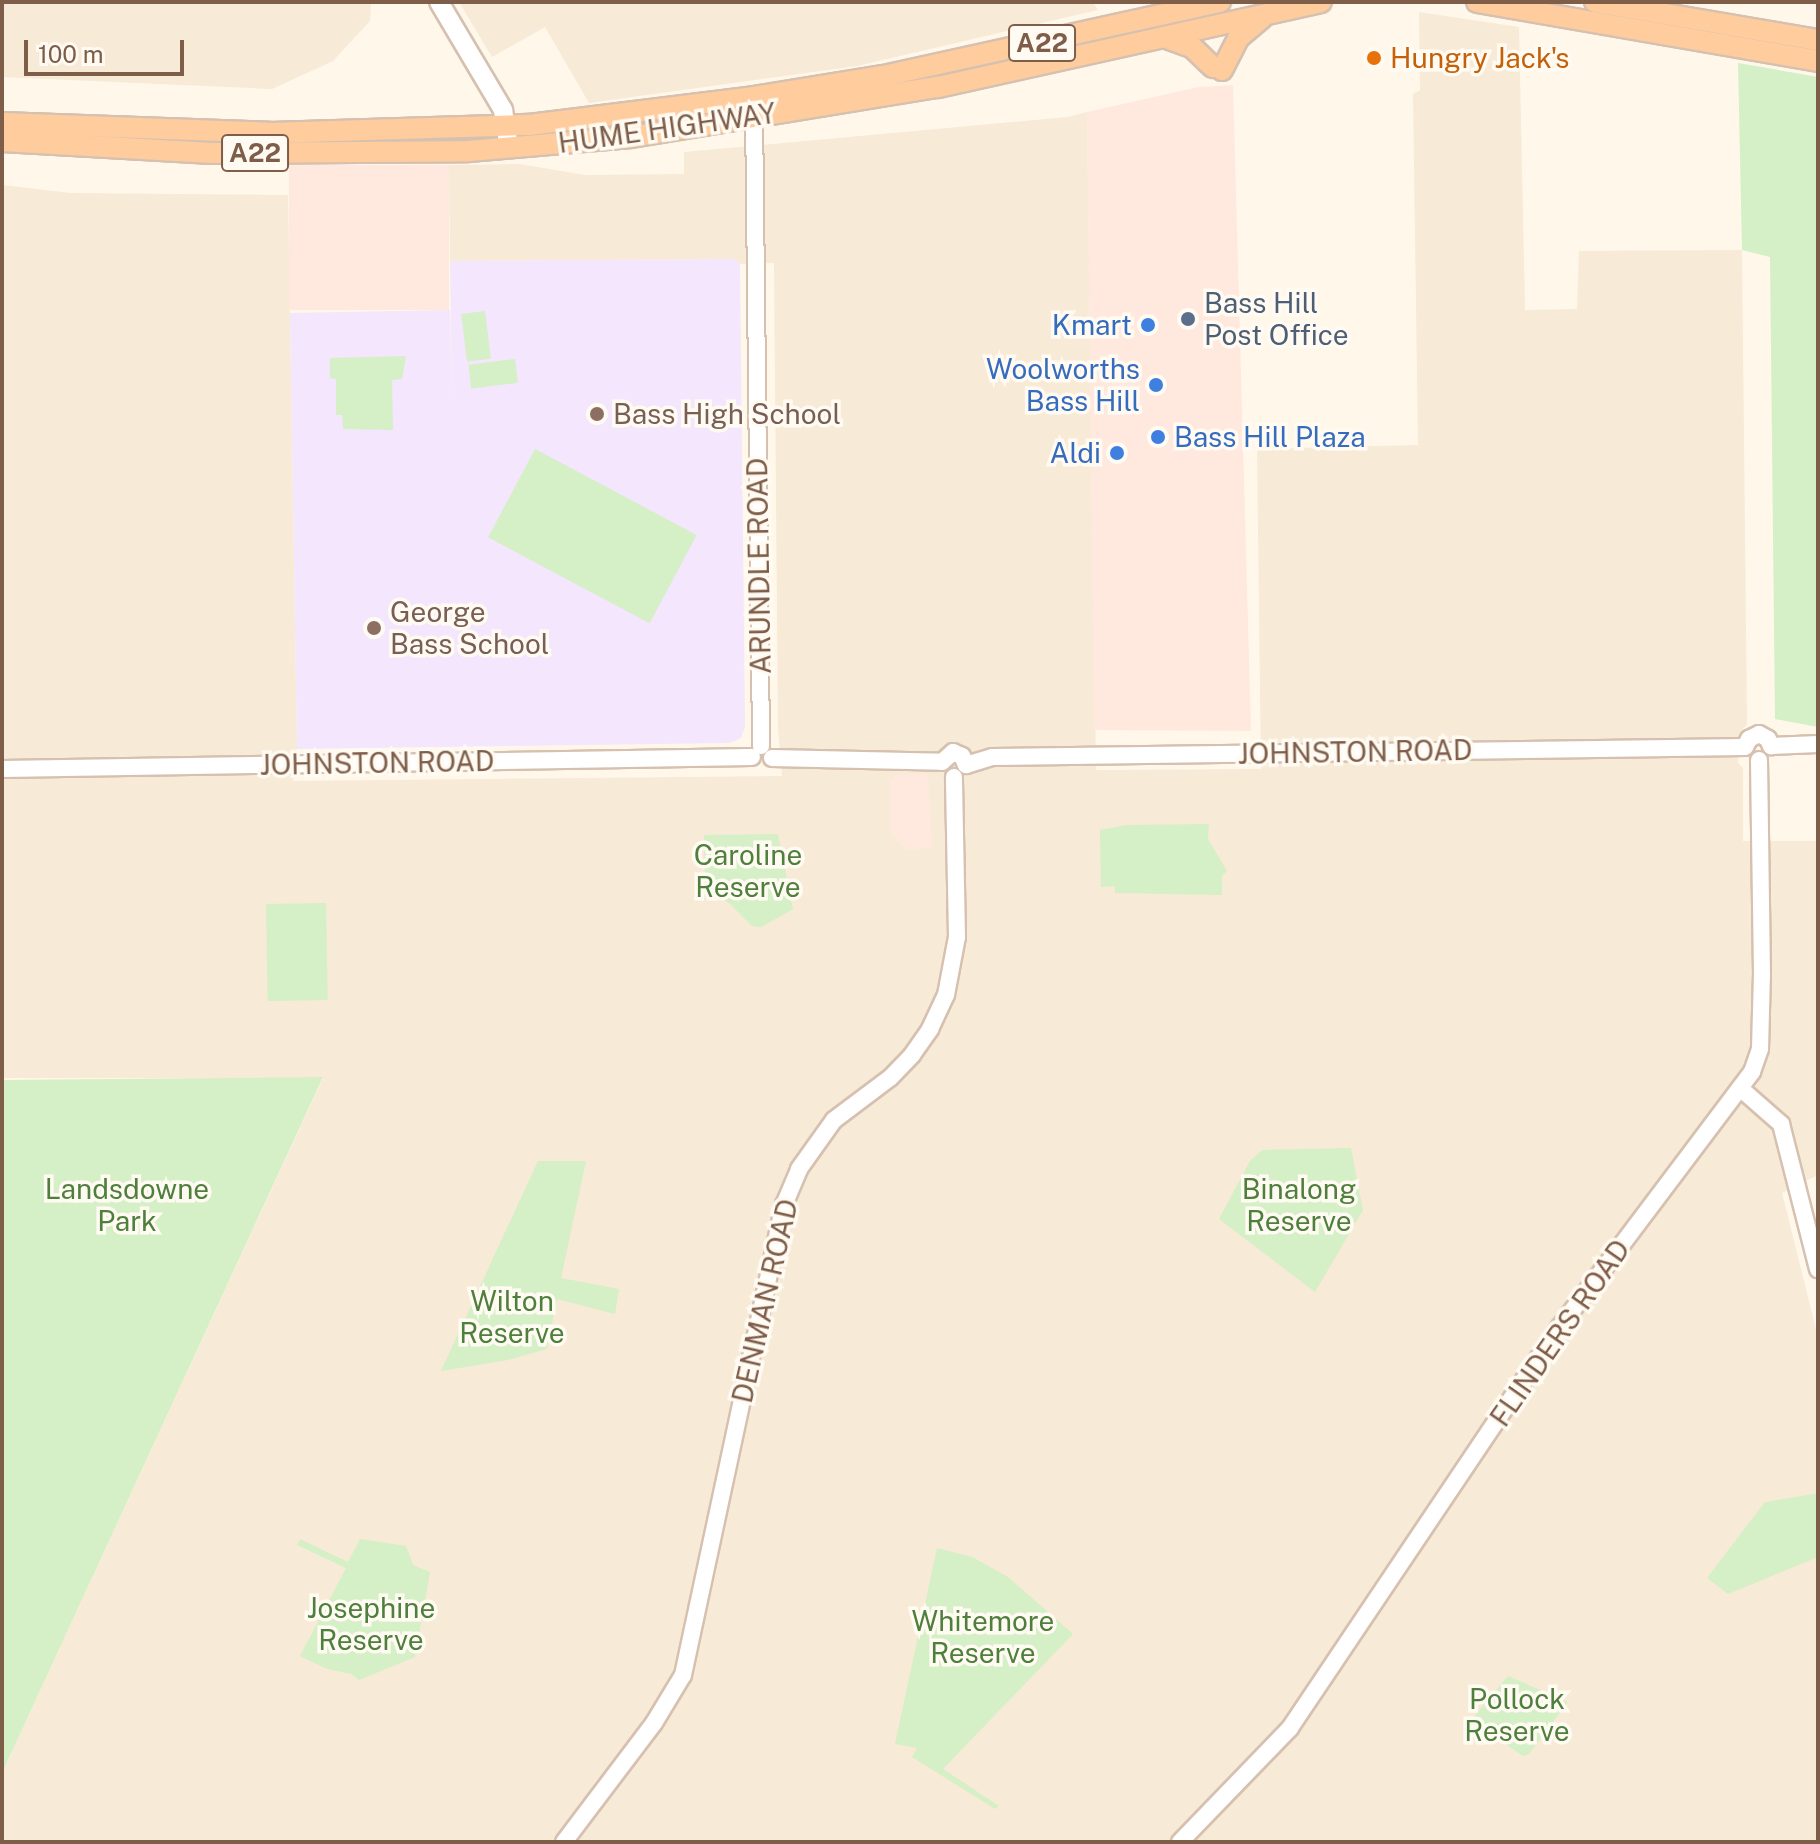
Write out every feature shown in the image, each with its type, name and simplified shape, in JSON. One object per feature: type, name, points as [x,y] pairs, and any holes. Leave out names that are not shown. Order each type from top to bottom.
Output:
[{"type":"highway","name":"HUME HIGHWAY","points":[[2,141],[212,153],[509,148],[631,137],[883,76],[1220,2]]},
{"type":"highway","name":"HUME HIGHWAY","points":[[2,123],[270,133],[507,127],[754,106],[938,87],[1321,2]]},
{"type":"highway","points":[[1477,2],[1818,61]]},
{"type":"highway","points":[[1595,2],[1818,40]]},
{"type":"highway","points":[[1164,37],[1192,47],[1218,69],[1238,38],[1268,14]]},
{"type":"main road","points":[[439,2],[503,110],[509,148]]},
{"type":"street","name":"ARUNDLE ROAD","points":[[754,106],[762,754]]},
{"type":"street","points":[[1756,734],[1765,736],[1771,746],[1767,757],[1759,760],[1748,755],[1745,747],[1756,734]]},
{"type":"street","points":[[1771,746],[1818,744]]},
{"type":"street","name":"JOHNSTON ROAD","points":[[966,765],[992,757],[1745,747]]},
{"type":"street","points":[[953,752],[962,756],[966,765],[963,772],[954,777],[944,770],[942,762],[953,752]]},
{"type":"street","name":"JOHNSTON ROAD","points":[[2,769],[762,754],[942,762]]},
{"type":"street","name":"FLINDERS ROAD","points":[[1180,1842],[1290,1728],[1559,1328],[1752,1072],[1760,1049],[1759,760]]},
{"type":"street","name":"DENMAN ROAD","points":[[564,1842],[654,1723],[683,1675],[784,1205],[799,1169],[834,1120],[890,1078],[912,1055],[930,1029],[946,995],[957,937],[954,777]]},
{"type":"street","points":[[1740,1088],[1781,1124],[1818,1269]]},
{"type":"shaded area","points":[[2,2],[371,2],[370,21],[333,61],[272,89],[2,77]]},
{"type":"shaded area","points":[[459,2],[1093,2],[1098,10],[857,66],[589,103],[545,27],[492,57]]},
{"type":"shaded area","points":[[1419,12],[1519,27],[1525,310],[1577,309],[1579,251],[1742,250],[1747,724],[1741,731],[1738,763],[1743,768],[1743,841],[1818,841],[1818,1175],[1782,1193],[1818,1337],[1818,1493],[1765,1502],[1808,1559],[1818,1557],[1818,1842],[2,1842],[2,1773],[323,1078],[2,1078],[2,185],[71,193],[288,195],[297,749],[293,781],[782,776],[778,728],[774,263],[740,264],[734,259],[450,261],[449,165],[519,164],[585,175],[684,174],[684,152],[1068,117],[1087,112],[1096,770],[1261,769],[1257,449],[1418,445],[1413,94],[1420,90]]},
{"type":"shaded area","points":[[1233,85],[1251,731],[1094,730],[1087,112],[1199,87]]},
{"type":"shaded area","points":[[289,165],[449,165],[449,310],[289,310]]},
{"type":"shaded area","name":"Bass High School","points":[[734,259],[740,264],[745,727],[741,738],[730,743],[297,749],[290,313],[450,310],[452,410],[450,261]]},
{"type":"shaded area","points":[[928,774],[932,848],[908,850],[897,842],[890,830],[890,780],[896,775]]},
{"type":"green space","points":[[1738,63],[1818,77],[1818,727],[1775,719],[1770,257],[1742,250]]},
{"type":"green space","points":[[485,311],[491,359],[467,362],[461,314]]},
{"type":"green space","points":[[406,356],[402,379],[392,380],[393,430],[343,429],[342,415],[336,415],[336,379],[330,378],[330,358]]},
{"type":"green space","points":[[515,359],[518,383],[471,389],[468,365]]},
{"type":"green space","points":[[535,449],[697,535],[650,623],[488,537]]},
{"type":"green space","points":[[1209,824],[1208,839],[1227,871],[1222,876],[1222,895],[1115,893],[1115,886],[1101,887],[1100,830],[1127,825]]},
{"type":"green space","name":"Caroline Reserve","points":[[778,834],[793,909],[761,927],[752,926],[729,903],[705,888],[704,835]]},
{"type":"green space","points":[[326,903],[328,1000],[268,1001],[266,904]]},
{"type":"green space","name":"Landsdowne Park","points":[[323,1077],[2,1773],[2,1080]]},
{"type":"green space","name":"Binalong Reserve","points":[[1351,1148],[1363,1210],[1315,1292],[1219,1219],[1250,1161],[1262,1150]]},
{"type":"green space","name":"Wilton Reserve","points":[[538,1161],[586,1161],[561,1278],[619,1289],[615,1314],[557,1299],[547,1349],[508,1360],[441,1371]]},
{"type":"green space","points":[[1818,1493],[1818,1557],[1728,1594],[1707,1578],[1765,1502]]},
{"type":"green space","name":"Josephine Reserve","points":[[300,1539],[348,1562],[360,1539],[406,1546],[413,1565],[430,1572],[415,1657],[359,1680],[351,1674],[327,1669],[300,1656],[346,1568],[297,1545]]},
{"type":"green space","name":"Whitemore Reserve","points":[[937,1548],[972,1557],[1008,1577],[1073,1634],[943,1769],[999,1806],[995,1809],[912,1757],[917,1748],[895,1744]]},
{"type":"green space","name":"Pollock Reserve","points":[[1508,1676],[1568,1702],[1529,1754],[1523,1756],[1471,1720]]},
{"type":"place","name":"Hungry Jack's","points":[[1374,58]]},
{"type":"place","name":"Bass Hill Post Office","points":[[1188,319]]},
{"type":"place","name":"Kmart","points":[[1148,325]]},
{"type":"place","name":"Woolworths Bass Hill","points":[[1156,385]]},
{"type":"place","name":"Bass High School","points":[[597,414]]},
{"type":"place","name":"Bass Hill Plaza","points":[[1158,437]]},
{"type":"place","name":"Aldi","points":[[1117,453]]},
{"type":"place","name":"George Bass School","points":[[374,628]]}]
